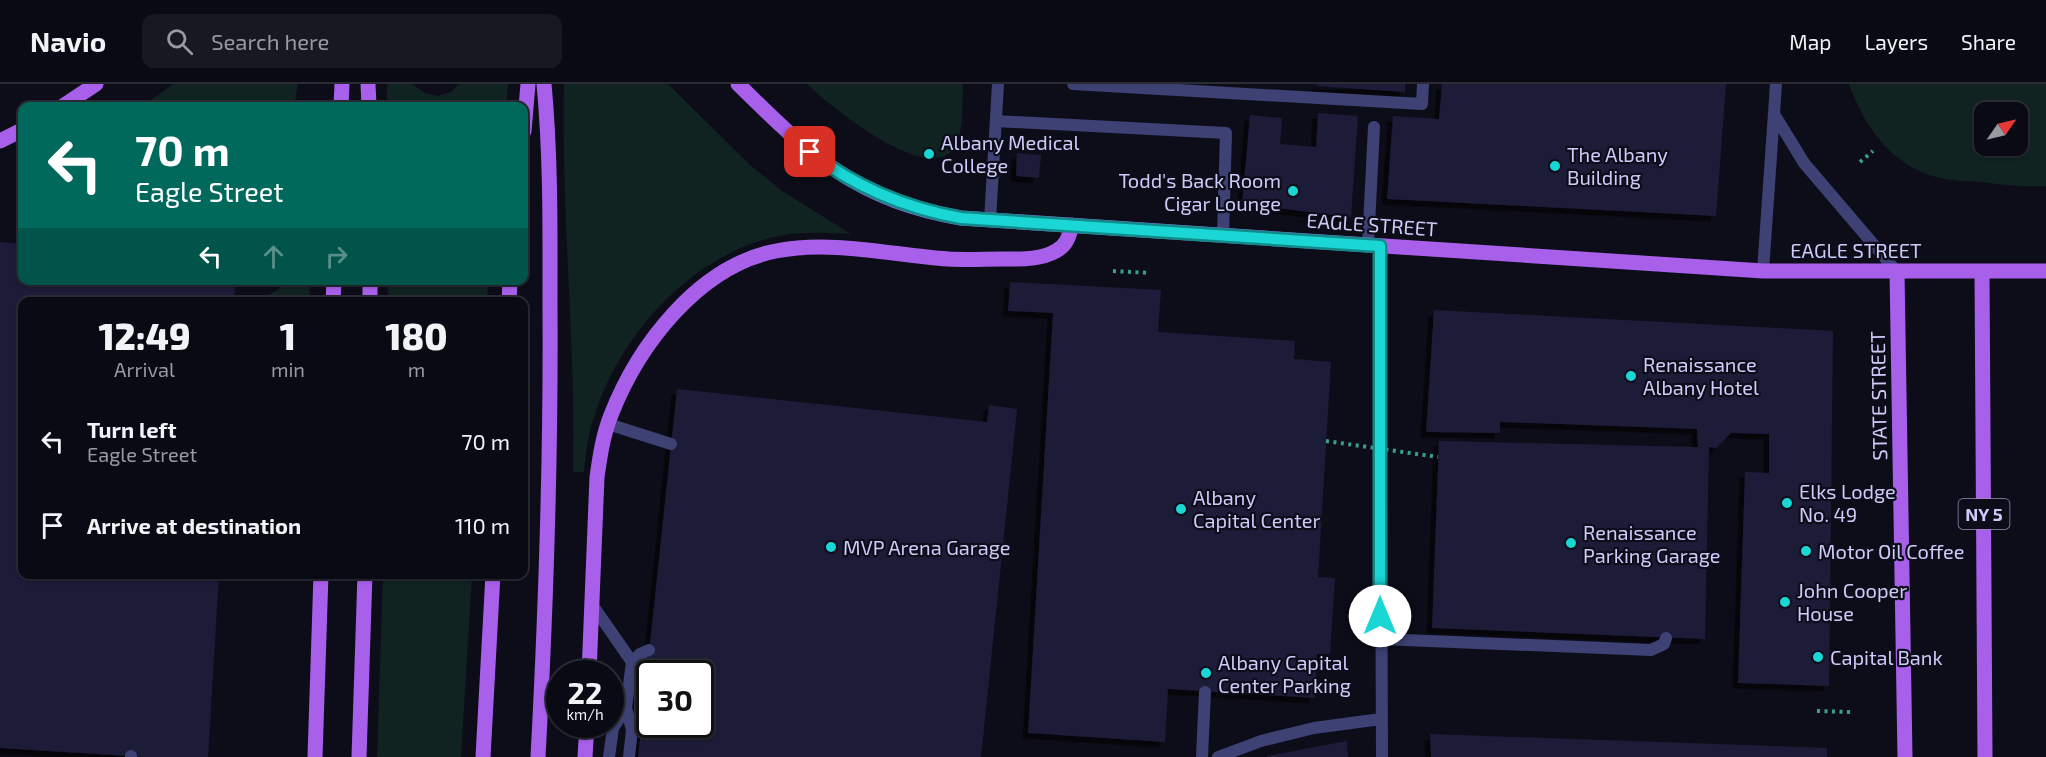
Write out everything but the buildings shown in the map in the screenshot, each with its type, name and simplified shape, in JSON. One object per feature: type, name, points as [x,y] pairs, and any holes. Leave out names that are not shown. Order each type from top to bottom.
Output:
[{"type":"main road","points":[[69,102],[96,84]]},
{"type":"main road","points":[[341,102],[342,84]]},
{"type":"main road","points":[[368,84],[369,102]]},
{"type":"main road","points":[[526,102],[528,84]]},
{"type":"main road","points":[[538,757],[549,467],[550,359],[549,211],[544,84]]},
{"type":"main road","name":"EAGLE STREET","points":[[738,84],[806,149],[847,178],[900,204],[932,213],[1072,225],[1762,271],[2046,271]]},
{"type":"main road","points":[[0,141],[18,132]]},
{"type":"main road","points":[[589,660],[597,477],[601,448],[623,387],[657,334],[695,292],[744,261],[774,251],[809,246],[842,247],[948,259],[1017,260],[1045,256],[1058,250],[1068,240],[1072,225]]},
{"type":"main road","name":"NY 5","points":[[1982,271],[1985,757]]},
{"type":"main road","name":"STATE STREET","points":[[1897,272],[1905,757]]},
{"type":"main road","points":[[315,757],[321,579]]},
{"type":"main road","points":[[359,757],[365,579]]},
{"type":"main road","points":[[483,757],[493,579]]},
{"type":"main road","points":[[585,757],[586,738]]},
{"type":"street","points":[[990,219],[998,84]]},
{"type":"street","points":[[1073,84],[1422,104],[1423,84]]},
{"type":"street","points":[[1762,271],[1776,84]]},
{"type":"street","points":[[1774,114],[1804,163],[1897,272]]},
{"type":"street","points":[[996,121],[1226,133],[1223,235]]},
{"type":"street","points":[[1374,127],[1382,757]]},
{"type":"street","points":[[608,424],[671,444]]},
{"type":"street","points":[[591,603],[632,662]]},
{"type":"street","points":[[1380,639],[1651,650],[1664,644],[1666,638]]},
{"type":"street","points":[[629,757],[632,730],[626,708],[632,662],[640,654],[649,650]]},
{"type":"street","points":[[1202,757],[1205,692]]},
{"type":"street","points":[[609,757],[613,728],[626,708]]},
{"type":"street","points":[[1218,757],[1261,741],[1314,728],[1381,719]]},
{"type":"path","points":[[1860,162],[1873,151]]},
{"type":"path","points":[[1113,271],[1150,273]]},
{"type":"path","points":[[1326,441],[1438,457]]},
{"type":"path","points":[[1817,711],[1851,712]]},
{"type":"green space","points":[[173,84],[298,84],[295,102],[148,102]]},
{"type":"green space","points":[[387,84],[412,84],[425,93],[438,96],[451,92],[459,84],[508,84],[506,102],[387,102]]},
{"type":"green space","points":[[564,84],[668,84],[750,165],[782,191],[851,234],[802,233],[774,237],[744,247],[715,262],[687,281],[641,328],[606,384],[593,421],[584,472],[573,472]]},
{"type":"green space","points":[[807,84],[963,84],[962,117],[958,141],[955,147],[942,157],[924,157],[903,151],[857,124]]},
{"type":"green space","points":[[1849,84],[2046,84],[2046,186],[2014,186],[1953,180],[1920,171],[1906,163],[1881,142],[1863,115]]},
{"type":"green space","points":[[283,285],[310,285],[309,297],[266,297]]},
{"type":"green space","points":[[388,285],[488,285],[487,297],[388,297]]},
{"type":"green space","points":[[383,579],[472,579],[461,757],[377,757]]},
{"type":"place","name":"Albany Medical College","points":[[929,154]]},
{"type":"place","name":"The Albany Building","points":[[1555,166]]},
{"type":"place","name":"Todd's Back Room Cigar Lounge","points":[[1293,191]]},
{"type":"place","name":"Renaissance Albany Hotel","points":[[1631,376]]},
{"type":"place","name":"Elks Lodge No. 49","points":[[1787,503]]},
{"type":"place","name":"Albany Capital Center","points":[[1181,509]]},
{"type":"place","name":"Renaissance Parking Garage","points":[[1571,543]]},
{"type":"place","name":"MVP Arena Garage","points":[[831,547]]},
{"type":"place","name":"Motor Oil Coffee","points":[[1806,551]]},
{"type":"place","name":"John Cooper House","points":[[1785,602]]},
{"type":"place","name":"Capital Bank","points":[[1818,657]]},
{"type":"place","name":"Albany Capital Center Parking","points":[[1206,673]]},
{"type":"route","points":[[810,152],[822,162],[872,192],[900,204],[961,218],[1380,246],[1380,616]]}]
